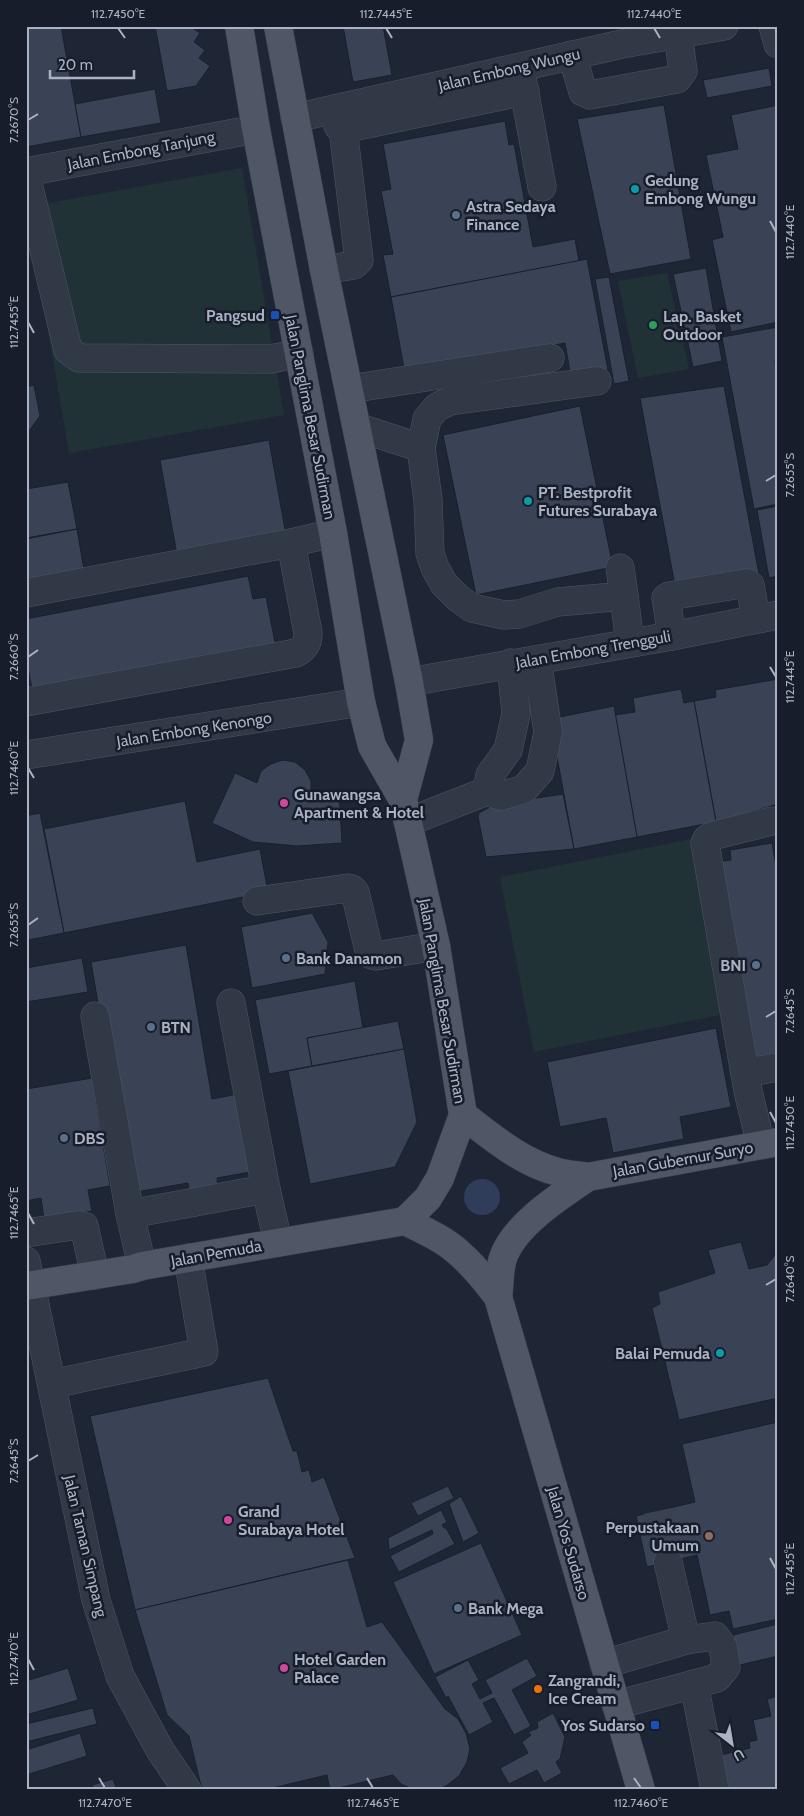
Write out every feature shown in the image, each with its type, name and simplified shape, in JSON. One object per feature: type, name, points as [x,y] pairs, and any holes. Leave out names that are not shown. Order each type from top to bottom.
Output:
[{"type":"main road","name":"Jalan Panglima Besar Sudirman","points":[[239,26],[256,129],[333,533],[361,702],[372,746],[406,811],[436,946],[463,1115]]},
{"type":"main road","name":"Jalan Panglima Besar Sudirman","points":[[278,26],[324,270],[409,682],[419,740],[406,811]]},
{"type":"main road","name":"Jalan Gubernur Suryo","points":[[463,1115],[507,1148],[536,1165],[558,1172],[588,1177],[769,1143]]},
{"type":"main road","points":[[463,1115],[440,1178],[428,1198],[405,1221],[438,1238],[458,1252],[479,1272],[498,1296]]},
{"type":"main road","name":"Jalan Gubernur Suryo","points":[[498,1296],[503,1258],[517,1234],[551,1203],[588,1177]]},
{"type":"main road","name":"Jalan Pemuda","points":[[28,1278],[95,1275],[405,1221]]},
{"type":"main road","name":"Jalan Yos Sudarso","points":[[498,1296],[641,1790]]},
{"type":"street","name":"Jalan Embong Wungu","points":[[295,118],[339,119],[522,79],[572,54],[620,35],[724,26]]},
{"type":"street","points":[[773,26],[778,44]]},
{"type":"street","points":[[572,54],[583,92],[590,95],[676,79],[683,71],[686,30]]},
{"type":"street","points":[[522,79],[542,187]]},
{"type":"street","points":[[324,270],[354,266],[359,260],[339,119]]},
{"type":"street","name":"Jalan Embong Tanjung","points":[[26,174],[256,129]]},
{"type":"street","points":[[26,174],[68,350],[79,358],[271,359],[299,353]]},
{"type":"street","points":[[349,389],[550,358]]},
{"type":"street","points":[[597,381],[450,401],[437,407],[427,419],[420,448],[428,500],[430,553],[435,568],[444,584],[472,608],[504,615],[519,614],[558,602],[624,596]]},
{"type":"street","points":[[357,428],[420,448]]},
{"type":"street","points":[[26,593],[291,544],[333,533]]},
{"type":"street","points":[[26,702],[296,653],[304,648],[308,641],[308,633],[291,544]]},
{"type":"street","points":[[620,568],[630,643]]},
{"type":"street","points":[[672,636],[666,598],[669,596],[747,583],[750,585],[767,617]]},
{"type":"street","name":"Jalan Embong Trengguli","points":[[409,682],[672,636],[767,617]]},
{"type":"street","points":[[406,811],[487,791],[501,796],[524,789],[540,771],[548,732],[524,662]]},
{"type":"street","points":[[487,791],[490,775],[508,750],[524,662]]},
{"type":"street","name":"Jalan Embong Kenongo","points":[[26,755],[361,702]]},
{"type":"street","points":[[769,1143],[745,1073],[705,843],[712,836],[772,821]]},
{"type":"street","points":[[257,901],[352,889],[355,892],[369,951],[372,955],[376,956],[436,946]]},
{"type":"street","points":[[231,1003],[266,1189],[278,1242]]},
{"type":"street","points":[[95,1016],[130,1214],[142,1266]]},
{"type":"street","points":[[745,1073],[778,1066]]},
{"type":"street","points":[[130,1214],[266,1189]]},
{"type":"street","points":[[26,1232],[79,1224],[84,1226],[95,1275]]},
{"type":"street","points":[[52,1384],[204,1352],[188,1258]]},
{"type":"street","name":"Jalan Taman Simpang","points":[[28,1278],[52,1384],[96,1600],[120,1676],[160,1750],[187,1790]]},
{"type":"street","points":[[668,1562],[686,1640]]},
{"type":"street","points":[[604,1664],[686,1640],[716,1636],[723,1647],[726,1666],[717,1678],[616,1705]]},
{"type":"street","points":[[694,1684],[715,1790]]},
{"type":"shaded area","points":[[242,168],[284,415],[69,453],[27,207]]},
{"type":"shaded area","name":"Lap. Basket Outdoor","points":[[667,273],[689,369],[638,378],[618,281]]},
{"type":"shaded area","points":[[696,838],[730,1013],[534,1052],[500,877]]},
{"type":"water","points":[[482,1179],[489,1180],[495,1184],[499,1190],[499,1204],[495,1210],[489,1214],[482,1215],[475,1214],[469,1210],[465,1204],[464,1197],[465,1190],[469,1184],[475,1180]]},
{"type":"building","points":[[26,26],[61,26],[81,137],[26,147]]},
{"type":"building","points":[[155,26],[192,26],[200,33],[194,42],[205,50],[199,58],[210,66],[196,86],[167,91]]},
{"type":"building","points":[[343,26],[383,26],[392,75],[353,82]]},
{"type":"building","points":[[769,68],[772,86],[707,98],[703,80]]},
{"type":"building","points":[[155,89],[161,123],[81,137],[75,104]]},
{"type":"building","name":"Gedung Embong Wungu","points":[[664,105],[691,259],[610,274],[577,119]]},
{"type":"building","points":[[778,105],[778,322],[731,332],[712,240],[723,237],[706,155],[738,149],[731,115]]},
{"type":"building","name":"Astra Sedaya Finance","points":[[505,121],[509,145],[514,144],[533,247],[575,239],[579,261],[391,297],[383,255],[393,254],[381,191],[391,189],[383,144]]},
{"type":"building","points":[[587,259],[608,370],[571,377],[565,343],[405,374],[391,297]]},
{"type":"building","points":[[706,268],[722,361],[693,367],[673,274]]},
{"type":"building","points":[[609,277],[629,381],[614,384],[595,279]]},
{"type":"building","points":[[778,327],[778,359],[775,360],[778,375],[778,504],[754,509],[722,337]]},
{"type":"building","points":[[34,385],[40,416],[26,435],[26,387]]},
{"type":"building","points":[[724,386],[759,574],[676,591],[640,398]]},
{"type":"building","name":"PT. Bestprofit Futures Surabaya","points":[[580,406],[613,567],[476,595],[443,435]]},
{"type":"building","points":[[269,440],[286,535],[177,555],[160,460]]},
{"type":"building","points":[[68,482],[77,529],[26,538],[26,489]]},
{"type":"building","points":[[778,506],[778,576],[769,578],[757,510]]},
{"type":"building","points":[[77,529],[86,581],[26,592],[26,539]]},
{"type":"building","points":[[248,576],[253,599],[266,597],[277,652],[34,699],[26,658],[26,619]]},
{"type":"building","points":[[778,679],[778,804],[716,822],[694,701],[716,697],[715,690]]},
{"type":"building","points":[[681,689],[684,703],[694,701],[716,822],[637,837],[615,715],[635,712],[633,698]]},
{"type":"building","points":[[614,706],[637,837],[574,849],[550,719]]},
{"type":"building","points":[[283,760],[295,762],[305,770],[311,781],[311,793],[339,792],[342,843],[297,846],[253,842],[212,823],[235,773],[257,783],[261,771],[271,764]]},
{"type":"building","points":[[563,794],[574,849],[486,857],[478,817],[479,813],[490,807]]},
{"type":"building","points":[[185,801],[197,862],[260,849],[268,892],[64,933],[44,829]]},
{"type":"building","points":[[40,813],[64,933],[28,940],[26,930],[26,816]]},
{"type":"building","name":"BNI","points":[[772,843],[778,877],[778,1053],[751,1058],[715,862],[731,860],[730,850]]},
{"type":"building","name":"Bank Danamon","points":[[312,913],[328,942],[325,974],[252,988],[241,927]]},
{"type":"building","name":"BTN","points":[[186,945],[212,1099],[243,1093],[256,1171],[217,1178],[218,1191],[190,1196],[188,1183],[130,1193],[91,962]]},
{"type":"building","points":[[82,958],[88,992],[26,1002],[26,968]]},
{"type":"building","points":[[355,981],[363,1028],[307,1038],[312,1066],[269,1074],[255,1000]]},
{"type":"building","points":[[398,1021],[404,1049],[312,1066],[307,1038]]},
{"type":"building","points":[[716,1028],[731,1107],[680,1117],[684,1139],[613,1153],[606,1118],[560,1127],[547,1062]]},
{"type":"building","points":[[404,1049],[417,1122],[395,1167],[310,1184],[288,1071]]},
{"type":"building","name":"DBS","points":[[92,1078],[110,1186],[88,1190],[92,1211],[44,1219],[41,1198],[26,1201],[26,1089]]},
{"type":"building","name":"Balai Pemuda","points":[[741,1242],[749,1269],[767,1265],[778,1251],[778,1398],[679,1420],[652,1308],[660,1304],[658,1292],[715,1273],[708,1250]]},
{"type":"building","name":"Grand Surabaya Hotel","points":[[268,1378],[293,1451],[297,1451],[302,1472],[309,1470],[312,1482],[324,1477],[355,1558],[135,1610],[90,1416]]},
{"type":"building","name":"Perpustakaan Umum","points":[[778,1422],[778,1619],[733,1629],[729,1611],[710,1615],[697,1555],[647,1567],[636,1516],[695,1502],[682,1444]]},
{"type":"building","points":[[448,1486],[454,1498],[418,1516],[411,1503]]},
{"type":"building","points":[[461,1496],[479,1533],[463,1542],[449,1504]]},
{"type":"building","points":[[441,1510],[447,1522],[442,1525],[446,1528],[455,1544],[399,1572],[390,1556],[433,1534],[432,1530],[389,1550],[388,1538]]},
{"type":"building","name":"Bank Mega","points":[[481,1543],[522,1635],[434,1674],[393,1582]]},
{"type":"building","name":"Hotel Garden Palace","points":[[348,1560],[367,1627],[382,1622],[445,1709],[458,1719],[466,1733],[470,1749],[467,1762],[459,1776],[446,1786],[435,1790],[415,1790],[401,1784],[393,1775],[330,1790],[327,1775],[264,1790],[206,1790],[201,1786],[189,1736],[167,1715],[135,1610]]},
{"type":"building","points":[[778,1624],[778,1656],[740,1665],[733,1635]]},
{"type":"building","points":[[527,1658],[537,1676],[512,1690],[531,1726],[514,1735],[494,1698],[483,1703],[493,1722],[469,1735],[448,1696],[446,1698],[435,1677],[468,1660],[479,1680],[472,1684],[480,1699],[492,1693],[485,1680]]},
{"type":"building","points":[[68,1668],[78,1700],[26,1715],[26,1681]]},
{"type":"building","points":[[778,1696],[778,1790],[721,1790],[713,1757],[750,1748],[749,1742],[757,1740],[753,1720],[771,1716],[767,1699]]},
{"type":"building","points":[[93,1708],[97,1724],[26,1742],[26,1724]]},
{"type":"building","points":[[553,1713],[565,1737],[560,1759],[556,1762],[562,1773],[544,1783],[537,1770],[509,1784],[500,1768],[528,1753],[522,1742],[531,1735],[528,1732],[538,1728],[537,1722]]},
{"type":"building","points":[[80,1733],[87,1756],[26,1775],[26,1750]]},
{"type":"building","points":[[113,1779],[117,1790],[94,1790],[92,1785]]},
{"type":"tunnel","points":[[657,1511],[668,1562]]},
{"type":"place","name":"Gedung Embong Wungu","points":[[635,189]]},
{"type":"place","name":"Astra Sedaya Finance","points":[[456,215]]},
{"type":"place","name":"Pangsud","points":[[275,315]]},
{"type":"place","name":"Lap. Basket Outdoor","points":[[653,325]]},
{"type":"place","name":"PT. Bestprofit Futures Surabaya","points":[[528,501]]},
{"type":"place","name":"Gunawangsa Apartment & Hotel","points":[[284,803]]},
{"type":"place","name":"Bank Danamon","points":[[286,958]]},
{"type":"place","name":"BNI","points":[[756,965]]},
{"type":"place","name":"BTN","points":[[151,1027]]},
{"type":"place","name":"DBS","points":[[64,1138]]},
{"type":"place","name":"Balai Pemuda","points":[[720,1353]]},
{"type":"place","name":"Grand Surabaya Hotel","points":[[228,1520]]},
{"type":"place","name":"Perpustakaan Umum","points":[[709,1536]]},
{"type":"place","name":"Bank Mega","points":[[458,1608]]},
{"type":"place","name":"Hotel Garden Palace","points":[[284,1668]]},
{"type":"place","name":"Zangrandi, Ice Cream","points":[[538,1689]]},
{"type":"place","name":"Yos Sudarso","points":[[655,1725]]}]
